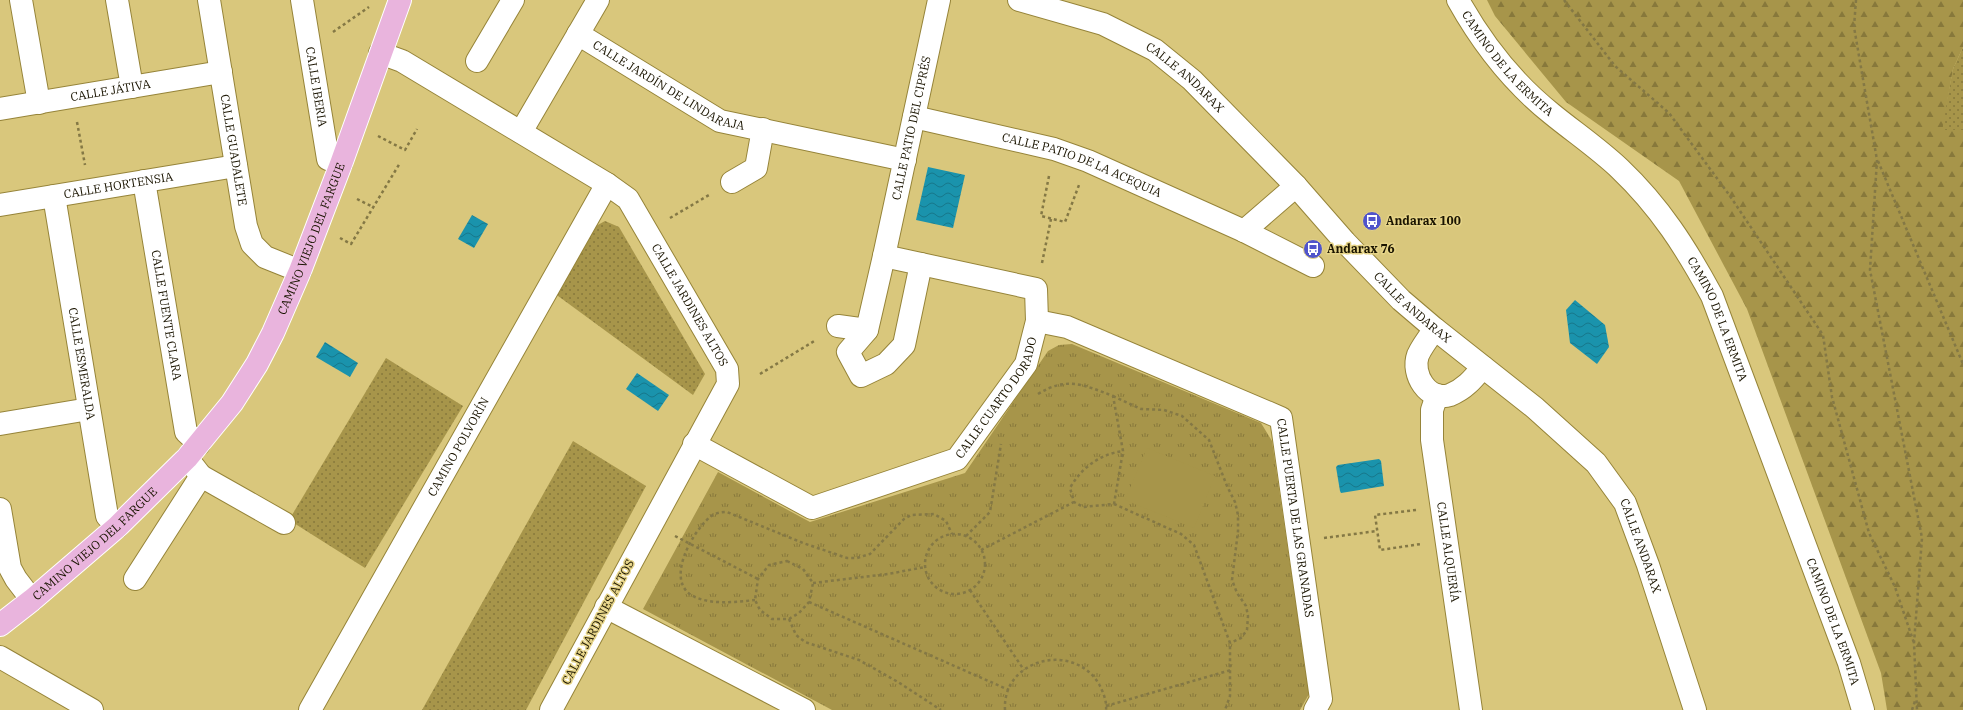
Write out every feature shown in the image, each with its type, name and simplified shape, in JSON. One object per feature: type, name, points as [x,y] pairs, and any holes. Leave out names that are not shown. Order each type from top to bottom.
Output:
[{"type":"main road","name":"CAMINO VIEJO DEL FARGUE","points":[[0,625],[32,600],[117,527],[193,451],[232,403],[258,364],[274,333],[300,271],[341,164],[400,0]]},
{"type":"street","points":[[22,0],[39,103]]},
{"type":"street","points":[[117,0],[132,87]]},
{"type":"street","name":"CALLE GUADALETE","points":[[209,0],[246,226],[252,244],[265,257],[300,271]]},
{"type":"street","name":"CALLE IBERIA","points":[[302,0],[328,159],[341,164]]},
{"type":"street","points":[[477,61],[513,0]]},
{"type":"street","points":[[521,132],[598,0]]},
{"type":"street","name":"CALLE PATIO DEL CIPRÉS","points":[[921,264],[904,345],[886,364],[861,376],[848,352],[866,330],[884,256],[939,0]]},
{"type":"street","name":"CALLE ANDARAX","points":[[1019,0],[1054,5],[1103,24],[1155,50],[1192,80],[1296,186],[1345,242],[1396,295],[1435,329],[1535,408],[1596,463],[1625,503],[1648,565],[1695,710]]},
{"type":"street","name":"CAMINO DE LA ERMITA","points":[[1458,0],[1492,53],[1519,85],[1550,113],[1619,168],[1646,195],[1672,228],[1694,261],[1714,302],[1849,663],[1863,710]]},
{"type":"street","name":"CALLE JARDÍN DE LINDARAJA","points":[[578,34],[720,121],[905,160]]},
{"type":"street","name":"CALLE JARDINES ALTOS","points":[[380,54],[402,61],[607,184],[628,199],[726,369],[728,384],[694,444],[551,710]]},
{"type":"street","name":"CALLE JÁTIVA","points":[[0,109],[221,72]]},
{"type":"street","name":"CALLE PATIO DE LA ACEQUIA","points":[[914,117],[1054,149],[1088,161],[1244,231],[1313,266]]},
{"type":"street","name":"CALLE JARDÍN DE LINDARAJA","points":[[732,182],[756,168],[763,130]]},
{"type":"street","name":"CALLE HORTENSIA","points":[[0,205],[236,166]]},
{"type":"street","name":"CALLE FUENTE CLARA","points":[[144,181],[186,432],[193,451]]},
{"type":"street","name":"CAMINO POLVORÍN","points":[[310,710],[607,184]]},
{"type":"street","points":[[1244,231],[1296,186]]},
{"type":"street","name":"CALLE ESMERALDA","points":[[54,196],[107,516],[117,527]]},
{"type":"street","points":[[884,256],[921,264],[1038,279]]},
{"type":"street","name":"CALLE CUARTO DORADO","points":[[694,444],[812,508],[957,459],[1026,364],[1037,320],[1038,279]]},
{"type":"street","name":"CALLE PUERTA DE LAS GRANADAS","points":[[1037,320],[1067,327],[1281,418],[1321,699],[1315,710]]},
{"type":"street","points":[[838,326],[866,330]]},
{"type":"street","points":[[1435,329],[1417,356],[1417,374],[1424,388],[1436,395],[1449,395],[1470,382],[1483,367]]},
{"type":"street","name":"CALLE ALQUERÍA","points":[[1436,395],[1432,410],[1432,440],[1471,710]]},
{"type":"street","points":[[0,424],[89,409]]},
{"type":"street","points":[[193,451],[200,476],[284,523]]},
{"type":"street","points":[[135,579],[200,476]]},
{"type":"street","points":[[0,509],[10,568],[16,579],[32,600]]},
{"type":"street","points":[[606,607],[804,710]]},
{"type":"street","points":[[0,657],[92,710]]},
{"type":"path","points":[[1564,0],[1615,66],[1669,113],[1730,196],[1823,335],[1832,397],[1869,532],[1896,587],[1914,643]]},
{"type":"path","points":[[1856,0],[1854,27],[1877,160],[1963,364]]},
{"type":"path","points":[[330,34],[373,5]]},
{"type":"path","points":[[375,134],[405,150],[417,130]]},
{"type":"path","points":[[80,138],[86,172]]},
{"type":"path","points":[[1877,160],[1870,270],[1922,538],[1914,643],[1917,710]]},
{"type":"path","points":[[339,238],[351,244],[400,163]]},
{"type":"path","points":[[1049,175],[1041,216],[1051,219],[1065,222],[1080,182]]},
{"type":"path","points":[[670,218],[732,182]]},
{"type":"path","points":[[354,198],[373,207]]},
{"type":"path","points":[[1038,279],[1051,219]]},
{"type":"path","points":[[760,374],[838,326]]},
{"type":"path","points":[[1032,398],[1045,390],[1064,383],[1081,384],[1141,409],[1164,410],[1182,416],[1209,440],[1235,502],[1238,514],[1238,531],[1232,580],[1237,594],[1246,606],[1248,616],[1247,630],[1241,638],[1230,643]]},
{"type":"path","points":[[1112,396],[1123,451],[1114,504]]},
{"type":"path","points":[[966,536],[990,512],[1003,437]]},
{"type":"path","points":[[1123,451],[1102,456],[1086,467],[1076,478],[1070,488],[1074,502],[1083,507],[1114,504],[1181,534],[1194,545],[1230,643],[1230,696],[1225,710]]},
{"type":"path","points":[[981,550],[1074,502]]},
{"type":"path","points":[[1416,510],[1375,515],[1377,531],[1380,550],[1421,544]]},
{"type":"path","points":[[755,600],[720,602],[706,600],[690,594],[683,588],[680,581],[680,570],[690,543],[710,516],[721,512],[727,512],[803,543],[847,558],[857,558],[870,554],[904,519],[911,516],[934,514],[946,521],[952,534]]},
{"type":"path","points":[[1320,538],[1377,531]]},
{"type":"path","points":[[952,534],[966,536],[975,542],[985,558],[982,576],[977,584],[970,590],[960,594],[950,594],[933,585],[925,567],[925,558],[932,545],[942,536],[952,534]]},
{"type":"path","points":[[675,536],[758,579]]},
{"type":"path","points":[[787,561],[803,569],[813,583],[809,602],[799,613],[788,619],[772,619],[760,610],[755,600],[758,579],[769,565],[787,561]]},
{"type":"path","points":[[813,583],[888,574],[925,567]]},
{"type":"path","points":[[970,590],[1024,670]]},
{"type":"path","points":[[809,602],[1009,690]]},
{"type":"path","points":[[788,619],[796,635],[805,642],[866,664],[898,682],[941,710]]},
{"type":"path","points":[[1005,710],[1009,690],[1024,670],[1037,663],[1053,659],[1068,661],[1083,667],[1095,677],[1103,691],[1106,710]]},
{"type":"path","points":[[1106,706],[1231,670]]},
{"type":"path","points":[[1912,710],[1916,699]]},
{"type":"green space","points":[[1487,0],[1963,0],[1963,47],[1953,69],[1942,130],[1963,130],[1963,710],[1887,710],[1881,673],[1747,309],[1679,181],[1566,102],[1495,16]]},
{"type":"green space","points":[[1963,47],[1963,130],[1941,130],[1953,69]]},
{"type":"green space","points":[[605,221],[619,227],[705,374],[693,395],[554,293],[596,226]]},
{"type":"green space","points":[[1072,344],[1261,423],[1272,441],[1309,694],[1300,710],[832,710],[643,609],[718,472],[810,522],[965,473],[1048,351],[1059,345]]},
{"type":"green space","points":[[386,358],[463,406],[365,568],[289,520]]},
{"type":"green space","points":[[573,441],[646,486],[526,710],[422,710]]},
{"type":"green space","points":[[1147,448],[1215,476],[1194,528],[1125,500]]},
{"type":"water","points":[[928,167],[965,175],[953,228],[916,220]]},
{"type":"water","points":[[472,215],[488,224],[474,248],[458,239]]},
{"type":"water","points":[[1575,300],[1605,325],[1609,347],[1597,364],[1570,343],[1566,310]]},
{"type":"water","points":[[325,342],[358,363],[350,377],[316,357]]},
{"type":"water","points":[[637,373],[669,395],[658,411],[626,389]]},
{"type":"water","points":[[1379,459],[1381,461],[1384,486],[1341,493],[1336,467],[1338,465]]},
{"type":"place","name":"Andarax 100","points":[[1372,221]]},
{"type":"place","name":"Andarax 76","points":[[1313,249]]}]
